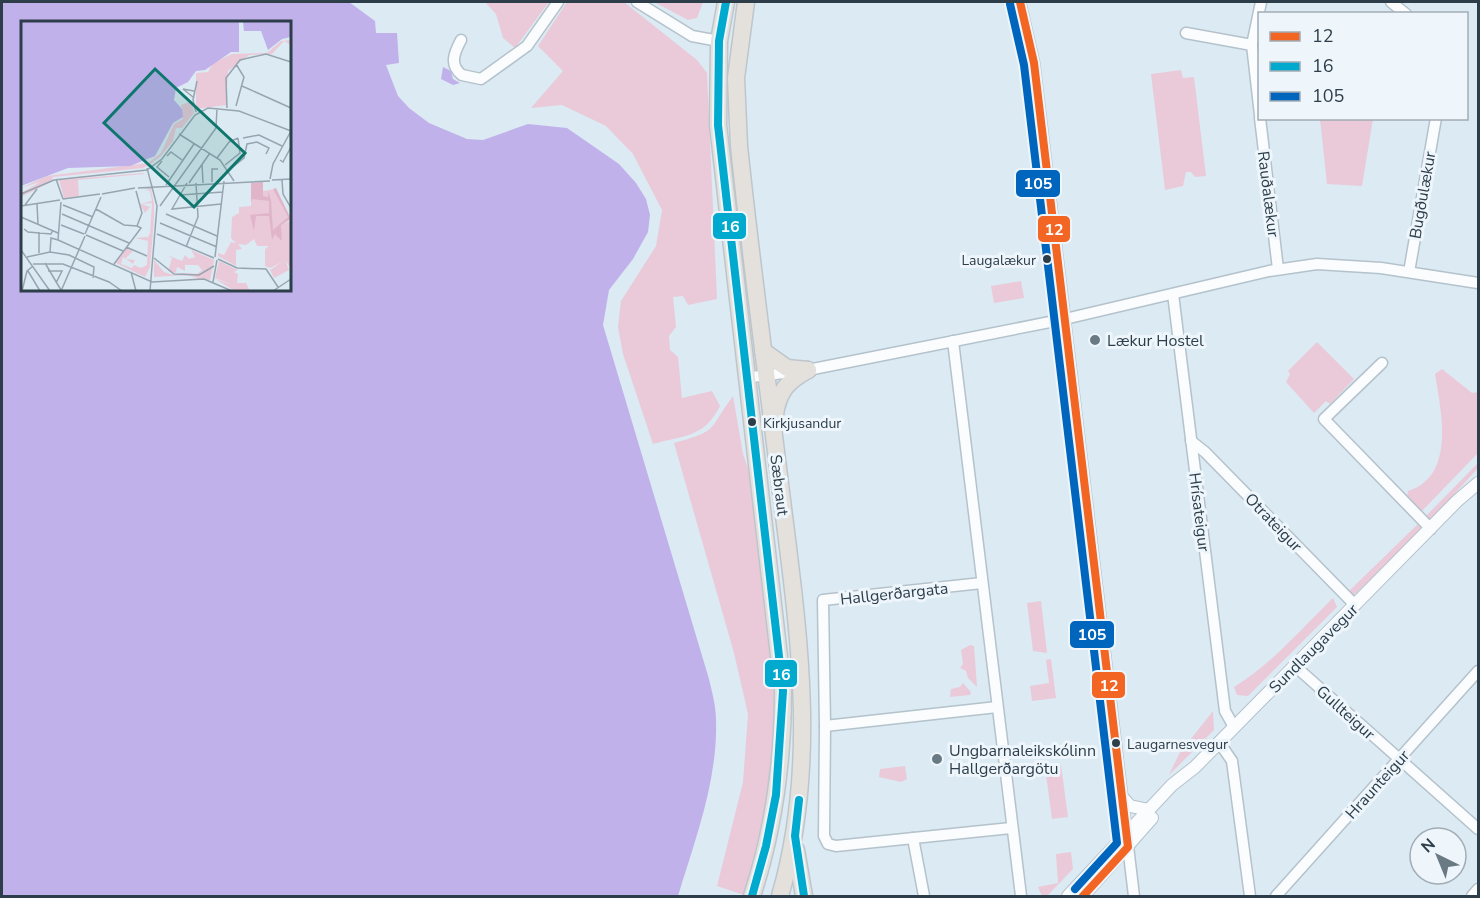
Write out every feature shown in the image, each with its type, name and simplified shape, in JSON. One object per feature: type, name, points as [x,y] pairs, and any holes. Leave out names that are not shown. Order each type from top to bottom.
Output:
[{"type":"main road","name":"Sæbraut","points":[[726,2],[718,41],[717,125],[783,691],[783,736],[778,788],[768,846],[752,897]]},
{"type":"main road","name":"Sæbraut","points":[[746,2],[738,49],[737,109],[752,268],[796,618],[804,731],[795,836],[780,897]]},
{"type":"main road","points":[[763,351],[787,368],[808,370]]},
{"type":"main road","points":[[773,429],[782,389],[795,377],[808,370]]},
{"type":"main road","points":[[795,836],[804,897]]},
{"type":"street","points":[[460,40],[453,57],[457,71],[468,79],[481,79],[527,46],[558,2]]},
{"type":"street","points":[[638,2],[679,29],[701,39],[718,41]]},
{"type":"street","points":[[1020,2],[1034,63],[1134,897]]},
{"type":"street","points":[[1390,2],[1403,12]]},
{"type":"street","name":"Rauðalækur","points":[[1258,16],[1252,45],[1258,99]]},
{"type":"street","points":[[1186,33],[1252,45]]},
{"type":"street","name":"Rauðalækur","points":[[1260,120],[1278,269]]},
{"type":"street","name":"Bugðulækur","points":[[1409,272],[1436,120]]},
{"type":"street","points":[[745,373],[752,377],[808,370],[1065,319],[1278,269],[1317,264],[1348,264],[1479,283]]},
{"type":"street","name":"Hrísateigur","points":[[1173,294],[1224,707],[1234,727]]},
{"type":"street","points":[[953,341],[1021,897]]},
{"type":"street","points":[[1382,363],[1324,420],[1431,529]]},
{"type":"street","name":"Otrateigur","points":[[1191,441],[1213,460],[1355,605]]},
{"type":"street","name":"Sundlaugavegur","points":[[1127,841],[1219,742],[1431,529],[1457,501],[1479,472]]},
{"type":"street","name":"Sundlaugavegur","points":[[1457,501],[1479,483]]},
{"type":"street","name":"Hallgerðargata","points":[[982,583],[823,600],[824,836],[826,842],[836,846],[1011,828]]},
{"type":"street","name":"Gullteigur","points":[[1295,666],[1479,829]]},
{"type":"street","name":"Hraunteigur","points":[[1276,897],[1479,671]]},
{"type":"street","points":[[825,726],[997,707]]},
{"type":"street","points":[[1219,742],[1232,761],[1250,897]]},
{"type":"street","name":"Sundlaugavegur","points":[[1127,841],[1149,810],[1172,785],[1195,767]]},
{"type":"street","points":[[1121,796],[1130,806],[1149,810]]},
{"type":"street","points":[[913,838],[924,897]]},
{"type":"street","points":[[1068,897],[1127,841]]},
{"type":"street","points":[[1083,897],[1127,841]]},
{"type":"street","points":[[1472,897],[1479,889]]},
{"type":"shaded area","points":[[2,2],[349,2],[375,21],[376,33],[397,33],[399,63],[386,65],[398,96],[409,108],[429,123],[467,139],[483,140],[528,124],[567,128],[619,164],[636,183],[646,199],[650,215],[648,232],[633,259],[609,290],[603,325],[709,679],[716,720],[716,742],[709,787],[678,896],[2,896]]},
{"type":"shaded area","points":[[485,2],[549,2],[515,48],[503,38],[496,14]]},
{"type":"shaded area","points":[[567,2],[624,2],[697,60],[707,73],[717,299],[688,305],[683,296],[673,297],[676,327],[669,336],[670,350],[678,357],[682,398],[712,391],[720,406],[700,430],[653,444],[623,354],[618,327],[621,301],[656,246],[662,210],[633,154],[606,126],[562,105],[531,108],[563,71],[538,46]]},
{"type":"shaded area","points":[[654,2],[703,2],[697,18],[688,20]]},
{"type":"shaded area","points":[[443,67],[451,71],[453,79],[460,83],[453,85],[441,79]]},
{"type":"shaded area","points":[[1181,70],[1183,78],[1194,77],[1206,176],[1195,177],[1191,172],[1186,172],[1183,186],[1165,190],[1151,74]]},
{"type":"shaded area","points":[[1320,120],[1373,120],[1362,186],[1327,184]]},
{"type":"shaded area","points":[[1021,281],[1024,298],[994,303],[991,286]]},
{"type":"shaded area","points":[[1317,342],[1354,379],[1330,404],[1326,401],[1314,413],[1286,382],[1290,374],[1288,371]]},
{"type":"shaded area","points":[[1442,369],[1472,393],[1478,392],[1478,453],[1420,513],[1406,502],[1408,491],[1423,483],[1433,472],[1439,457],[1442,423],[1435,374]]},
{"type":"shaded area","points":[[733,396],[743,454],[753,483],[771,648],[774,714],[773,747],[766,803],[744,895],[717,886],[743,782],[748,714],[734,653],[674,443],[706,432],[715,423]]},
{"type":"shaded area","points":[[1478,463],[1478,468],[1431,520],[1424,518]]},
{"type":"shaded area","points":[[1419,523],[1424,528],[1353,596],[1348,592]]},
{"type":"shaded area","points":[[1333,598],[1337,607],[1248,696],[1237,695],[1234,687],[1274,657]]},
{"type":"shaded area","points":[[1041,601],[1047,653],[1033,651],[1027,603]]},
{"type":"shaded area","points":[[970,645],[974,646],[977,687],[968,678],[966,671],[960,668],[963,664],[961,650]]},
{"type":"shaded area","points":[[1051,659],[1056,698],[1032,701],[1030,686],[1049,683],[1046,660]]},
{"type":"shaded area","points":[[963,683],[971,692],[970,695],[950,697],[951,689],[960,687]]},
{"type":"shaded area","points":[[1213,711],[1214,730],[1169,775],[1179,754]]},
{"type":"shaded area","points":[[1061,765],[1068,817],[1052,819],[1045,767]]},
{"type":"shaded area","points":[[905,766],[907,779],[901,782],[879,777],[880,769]]},
{"type":"shaded area","points":[[1071,852],[1073,869],[1047,896],[1042,896],[1038,887],[1058,883],[1056,854]]},
{"type":"transit line","name":"16","points":[[726,2],[719,41],[718,125],[783,691],[776,795],[766,846],[752,896]]},
{"type":"transit line","name":"12","points":[[1020,2],[1034,63],[1128,847],[1083,896]]},
{"type":"transit line","name":"105","points":[[1010,4],[1024,65],[1117,843],[1075,889]]},
{"type":"transit line","name":"16","points":[[799,800],[795,836],[804,896]]},
{"type":"place","name":"Laugalækur","points":[[1047,259]]},
{"type":"place","name":"Lækur Hostel","points":[[1095,340]]},
{"type":"place","name":"Kirkjusandur","points":[[752,422]]},
{"type":"place","name":"Laugarnesvegur","points":[[1116,743]]},
{"type":"place","name":"Ungbarnaleikskólinn Hallgerðargötu","points":[[937,759]]}]
